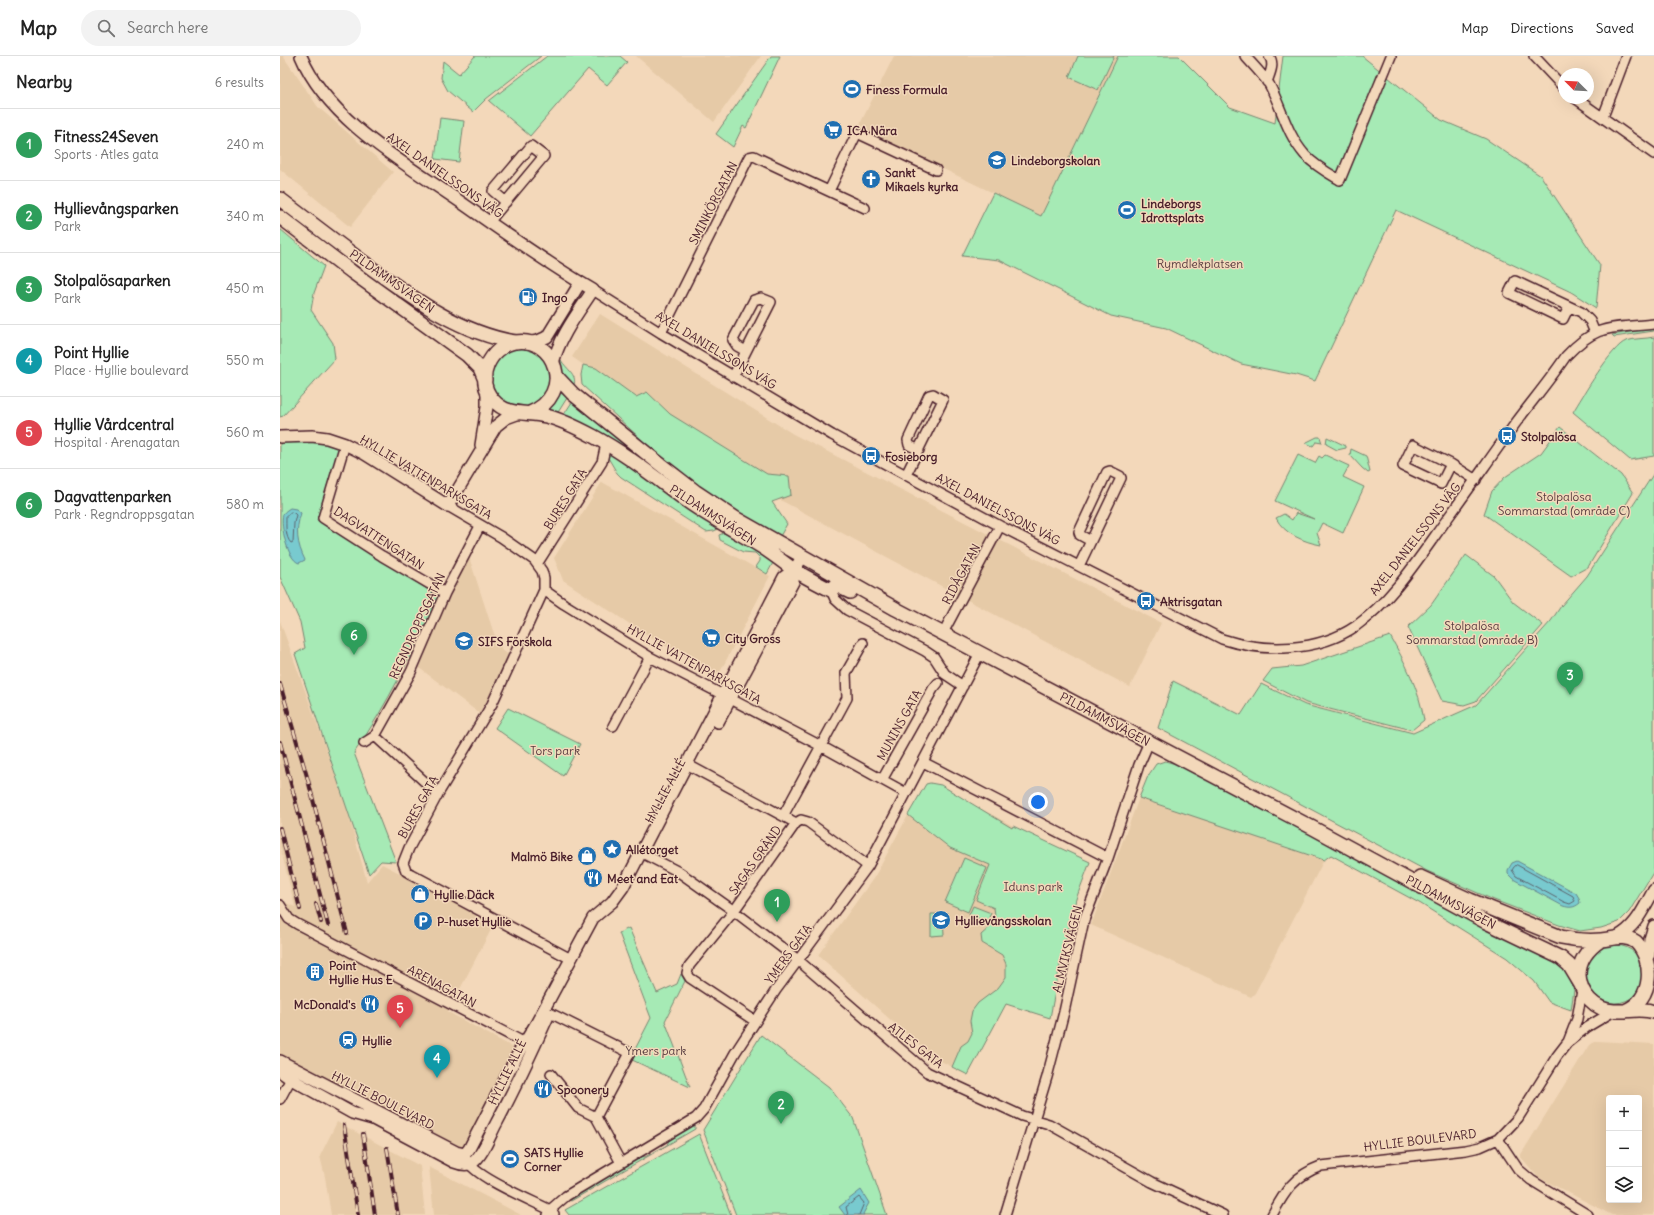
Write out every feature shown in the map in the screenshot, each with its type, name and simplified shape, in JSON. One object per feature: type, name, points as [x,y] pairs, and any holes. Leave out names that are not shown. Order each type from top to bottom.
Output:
[{"type":"main road","name":"PILDAMMSVÄGEN","points":[[280,199],[406,294],[446,317],[475,331],[501,340],[521,342],[538,346],[547,353],[553,362]]},
{"type":"main road","name":"PILDAMMSVÄGEN","points":[[280,217],[348,270],[477,363],[491,399],[498,406],[507,411],[547,416],[571,425],[642,466],[697,508],[761,546],[794,570],[831,590],[836,585],[874,602],[896,609]]},
{"type":"main road","points":[[486,385],[486,370],[496,351],[505,345],[521,342]]},
{"type":"main road","points":[[523,413],[544,405],[550,399],[556,384],[553,362]]},
{"type":"main road","name":"PILDAMMSVÄGEN","points":[[556,376],[573,394],[696,492],[735,518],[896,609],[1313,828],[1486,922],[1561,958],[1569,965],[1581,987],[1593,1003],[1603,1009],[1619,1011],[1648,1009],[1654,1012]]},
{"type":"main road","name":"PILDAMMSVÄGEN","points":[[1313,828],[1470,900],[1547,932],[1571,940],[1601,940],[1616,937],[1626,938],[1635,941],[1643,947],[1649,955]]},
{"type":"main road","name":"PILDAMMSVÄGEN","points":[[1581,987],[1579,974],[1585,954],[1592,946],[1601,940]]},
{"type":"main road","points":[[1619,1011],[1634,1007],[1649,993],[1653,984],[1654,974],[1653,964],[1649,955]]},
{"type":"street","name":"AXEL DANIELSSONS VÄG","points":[[301,56],[324,95],[361,132],[489,222],[580,283],[832,435],[1000,526],[1222,639],[1247,646],[1285,649],[1307,645],[1325,640],[1355,626],[1381,605],[1404,577],[1566,356],[1580,342],[1595,333],[1624,326],[1654,324]]},
{"type":"street","points":[[1245,56],[1267,82],[1288,129],[1298,147],[1318,167],[1340,180],[1391,56]]},
{"type":"street","points":[[1267,82],[1272,67],[1271,59],[1268,56]]},
{"type":"street","points":[[1534,56],[1558,82]]},
{"type":"street","points":[[1603,117],[1626,56]]},
{"type":"street","points":[[1584,104],[1654,154]]},
{"type":"street","points":[[865,208],[826,190],[857,133],[936,170]]},
{"type":"street","points":[[489,222],[506,202],[544,156],[531,146],[493,191],[506,202]]},
{"type":"street","name":"SMINKÖRGATAN","points":[[661,333],[749,157],[754,156],[826,190]]},
{"type":"street","points":[[1569,307],[1563,319],[1509,293],[1515,281],[1569,307],[1584,315],[1590,321],[1595,333]]},
{"type":"street","points":[[521,342],[538,341],[547,337],[580,283]]},
{"type":"street","points":[[553,362],[556,350],[563,337],[593,290]]},
{"type":"street","points":[[733,376],[746,351],[771,302],[761,298],[754,300],[733,340],[737,346],[746,351]]},
{"type":"street","points":[[480,452],[487,407],[486,385]]},
{"type":"street","points":[[906,475],[919,450],[943,400],[933,394],[929,395],[908,440],[910,445],[919,450]]},
{"type":"street","points":[[448,506],[496,426],[506,418],[523,413]]},
{"type":"street","name":"HYLLIE VATTENPARKSGATA","points":[[280,437],[312,436],[327,438],[365,454],[480,526],[501,537],[538,564]]},
{"type":"street","name":"DAGVATTENGATAN","points":[[344,444],[323,518],[382,556],[445,593]]},
{"type":"street","name":"BURES GATA","points":[[538,564],[602,462],[606,444]]},
{"type":"street","points":[[1451,464],[1441,484],[1403,466],[1413,445],[1451,464],[1476,480]]},
{"type":"street","points":[[1079,566],[1091,541],[1121,478],[1110,471],[1107,472],[1079,532],[1080,535],[1091,541]]},
{"type":"street","name":"REGNDROPPSGATAN","points":[[364,743],[375,736],[411,672],[445,593],[480,526]]},
{"type":"street","name":"RIDÅGATAN","points":[[943,633],[1000,526]]},
{"type":"street","name":"HYLLIE ALLÉ","points":[[467,1159],[469,1149],[529,1045],[550,1013],[592,930],[598,922],[620,903],[727,698],[735,671],[784,577],[794,570],[803,556]]},
{"type":"street","points":[[538,564],[544,578],[544,590]]},
{"type":"street","name":"BURES GATA","points":[[544,590],[492,704],[438,794],[404,859],[403,867],[406,871],[571,959]]},
{"type":"street","name":"HYLLIE VATTENPARKSGATA","points":[[544,590],[650,657],[821,746],[906,793]]},
{"type":"street","points":[[831,590],[835,600],[847,610],[934,657],[945,674],[963,686]]},
{"type":"street","name":"SAGAS GRÄND","points":[[783,816],[847,698],[846,673],[863,643]]},
{"type":"street","name":"YMERS GATA","points":[[551,1213],[566,1196],[696,1118],[704,1109],[735,1053],[756,1021],[798,960],[868,866],[980,653]]},
{"type":"street","points":[[614,726],[650,657]]},
{"type":"street","name":"MUNINS GATA","points":[[882,780],[933,689],[938,683]]},
{"type":"street","name":"HYLLIE ALLÉ","points":[[529,1045],[536,1024],[593,918],[618,895],[623,887],[727,698]]},
{"type":"street","points":[[375,736],[438,794]]},
{"type":"street","name":"ALMVIKSVÄGEN","points":[[1006,1215],[1035,1120],[1064,1012],[1084,920],[1108,858],[1139,765],[1149,742]]},
{"type":"street","points":[[923,762],[1108,858]]},
{"type":"street","name":"SAGAS GRÄND","points":[[692,767],[796,823]]},
{"type":"street","name":"SAGAS GRÄND","points":[[756,1021],[690,978],[687,973],[689,966],[734,911],[796,823],[801,820],[808,822],[868,866]]},
{"type":"street","name":"ATLES GATA","points":[[646,855],[679,872],[734,911],[798,960],[927,1072],[1022,1116],[1049,1124],[1152,1182],[1223,1215]]},
{"type":"street","points":[[1616,937],[1627,931],[1635,922],[1654,890]]},
{"type":"street","name":"ARENAGATAN","points":[[280,905],[289,919],[297,924],[529,1045]]},
{"type":"street","points":[[1649,955],[1650,939],[1654,926]]},
{"type":"street","name":"HYLLIE BOULEVARD","points":[[1567,1043],[1577,1019],[1581,987]]},
{"type":"street","name":"HYLLIE BOULEVARD","points":[[1272,1215],[1280,1199],[1295,1181],[1310,1170],[1321,1166],[1466,1150],[1480,1147],[1498,1139],[1518,1118],[1557,1056],[1567,1043],[1587,1027],[1619,1011]]},
{"type":"street","points":[[550,1013],[630,1053],[596,1118]]},
{"type":"street","name":"HYLLIE BOULEVARD","points":[[280,1061],[293,1075]]},
{"type":"street","name":"HYLLIE BOULEVARD","points":[[280,1071],[293,1075],[352,1112],[373,1119],[454,1162],[460,1164],[467,1159],[485,1177],[551,1213]]},
{"type":"street","points":[[551,1074],[578,1108],[596,1118],[621,1163]]},
{"type":"street","points":[[280,1099],[293,1075]]},
{"type":"street","points":[[1498,1139],[1518,1169],[1530,1180],[1588,1215]]},
{"type":"shaded area","points":[[280,56],[283,56],[318,107],[393,172],[350,227],[280,169]]},
{"type":"shaded area","points":[[636,56],[761,56],[714,122]]},
{"type":"shaded area","name":"Lindeborgskolan","points":[[894,56],[1118,56],[1041,216],[858,128]]},
{"type":"shaded area","points":[[600,314],[793,434],[1161,623],[1130,687],[771,495],[572,357]]},
{"type":"shaded area","points":[[602,482],[770,576],[719,674],[651,638],[563,580],[554,558]]},
{"type":"shaded area","name":"SIFS Förskola","points":[[468,554],[493,631],[502,650],[509,655],[489,697],[479,713],[418,667]]},
{"type":"shaded area","points":[[280,621],[344,799],[367,882],[382,864],[495,922],[448,1012],[516,1049],[463,1151],[280,1057],[280,900],[295,907],[280,846]]},
{"type":"shaded area","name":"Hyllievångsskolan","points":[[935,784],[1013,826],[1003,850],[1029,962],[968,1075],[931,1056],[818,955],[875,876],[918,797]]},
{"type":"shaded area","points":[[1139,798],[1324,860],[1255,993],[1251,997],[1091,925]]},
{"type":"shaded area","points":[[1597,1041],[1654,1044],[1654,1215],[1612,1215],[1538,1177],[1520,1156],[1589,1045]]},
{"type":"shaded area","points":[[337,1122],[420,1166],[425,1215],[331,1215],[320,1156]]},
{"type":"shaded area","points":[[429,1167],[521,1215],[434,1215]]},
{"type":"green space","points":[[475,56],[541,56],[486,99],[473,112],[448,91],[441,78],[443,61],[459,74]]},
{"type":"green space","points":[[547,56],[620,56],[627,62],[607,85],[588,69],[530,136],[489,101]]},
{"type":"green space","points":[[771,56],[780,56],[746,128],[743,126],[733,147],[716,134]]},
{"type":"green space","points":[[1078,56],[1114,56],[1098,90],[1069,77]]},
{"type":"green space","name":"Rymdlekplatsen","points":[[1118,56],[1179,56],[1230,107],[1275,123],[1283,56],[1362,56],[1441,120],[1486,139],[1541,176],[1600,265],[1596,308],[1571,292],[1396,210],[1315,381],[1296,375],[1241,364],[1166,328],[1111,316],[999,260],[962,256],[993,193],[1041,216]]},
{"type":"green space","points":[[440,118],[464,121],[459,162],[435,159]]},
{"type":"green space","points":[[280,229],[324,266],[314,293],[311,310],[333,343],[335,359],[283,416],[280,417]]},
{"type":"green space","points":[[1654,328],[1654,331],[1614,337],[1612,335]]},
{"type":"green space","points":[[1654,337],[1654,456],[1630,460],[1573,412],[1605,362],[1620,345],[1629,340]]},
{"type":"green space","points":[[520,348],[536,353],[541,357],[545,362],[550,378],[545,394],[541,399],[536,403],[520,408],[504,403],[499,399],[495,394],[490,378],[495,362],[499,357],[504,353]]},
{"type":"green space","points":[[561,360],[572,373],[574,380],[573,388],[561,373]]},
{"type":"green space","points":[[583,365],[596,368],[636,397],[647,392],[670,414],[767,474],[789,476],[791,495],[772,502],[787,524],[779,538],[737,514],[659,461],[642,440],[582,385],[581,375]]},
{"type":"green space","points":[[560,392],[567,398],[557,414],[547,411],[554,404]]},
{"type":"green space","points":[[572,402],[644,460],[643,461],[563,416]]},
{"type":"green space","name":"Stolpalösa Sommarstad (område C)","points":[[1560,427],[1621,475],[1633,493],[1588,567],[1571,576],[1484,514],[1492,491],[1505,477],[1541,453]]},
{"type":"green space","points":[[1320,437],[1322,443],[1316,442],[1313,446],[1305,443]]},
{"type":"green space","points":[[1327,437],[1346,446],[1346,448],[1337,450],[1326,444]]},
{"type":"green space","points":[[308,440],[339,447],[317,520],[438,596],[400,676],[354,753],[396,862],[381,861],[369,874],[295,654],[305,648],[300,622],[280,577],[280,442]]},
{"type":"green space","points":[[1351,449],[1366,456],[1370,472],[1368,473],[1362,468],[1350,455]]},
{"type":"green space","points":[[608,453],[720,528],[714,531],[706,532],[621,477],[607,456]]},
{"type":"green space","points":[[1298,455],[1315,463],[1319,456],[1322,458],[1325,455],[1349,466],[1343,477],[1364,487],[1343,533],[1322,523],[1317,533],[1321,545],[1308,542],[1289,533],[1276,518],[1284,514],[1292,520],[1296,513],[1314,519],[1275,501]]},
{"type":"green space","points":[[1654,473],[1654,871],[1629,912],[1619,922],[1601,928],[1580,931],[1559,925],[1494,900],[1427,871],[1158,728],[1173,681],[1241,715],[1261,684],[1305,705],[1413,733],[1476,705],[1551,621],[1561,606],[1587,576]]},
{"type":"green space","points":[[724,533],[774,561],[767,574],[756,567],[760,561],[760,558],[755,553],[743,552],[720,540],[719,535]]},
{"type":"green space","name":"Stolpalösa Sommarstad (område B)","points":[[1466,555],[1494,576],[1513,602],[1543,625],[1476,701],[1464,705],[1442,701],[1408,627],[1431,605]]},
{"type":"green space","points":[[1390,636],[1411,676],[1422,709],[1424,720],[1412,730],[1306,703],[1263,681],[1272,669],[1301,666]]},
{"type":"green space","name":"Tors park","points":[[508,708],[580,744],[563,776],[495,728]]},
{"type":"green space","points":[[1165,761],[1183,766],[1548,958],[1567,973],[1574,990],[1571,1010],[1549,1002],[1534,981],[1507,958],[1421,904],[1331,855],[1324,860],[1139,798],[1148,776],[1156,764]]},
{"type":"green space","name":"Iduns park","points":[[930,783],[941,785],[1012,828],[1013,826],[1090,862],[1076,899],[1060,965],[1050,1018],[1006,1004],[968,1075],[952,1067],[961,1046],[968,1041],[972,1033],[970,1021],[972,1011],[978,1003],[998,988],[1006,977],[1006,964],[1002,955],[982,943],[981,935],[994,921],[995,913],[994,908],[976,900],[990,865],[950,848],[908,815],[926,784]]},
{"type":"green space","points":[[964,858],[987,868],[968,912],[945,902]]},
{"type":"green space","points":[[973,906],[991,913],[987,922],[969,915]]},
{"type":"green space","points":[[931,914],[943,914],[944,935],[931,936]]},
{"type":"green space","name":"Ymers park","points":[[629,928],[657,993],[677,984],[681,974],[685,981],[665,1021],[690,1087],[630,1059],[651,1018],[619,933]]},
{"type":"green space","points":[[1615,945],[1626,947],[1639,958],[1642,963],[1644,974],[1642,985],[1631,998],[1626,1001],[1615,1003],[1604,1001],[1591,990],[1588,985],[1586,974],[1588,963],[1599,950],[1604,947]]},
{"type":"green space","points":[[761,1035],[829,1087],[853,1118],[887,1215],[736,1215],[703,1130]]},
{"type":"green space","points":[[695,1124],[695,1129],[571,1201],[568,1199],[641,1156],[645,1157],[667,1145],[669,1140]]},
{"type":"green space","points":[[699,1134],[731,1215],[569,1215],[565,1210]]},
{"type":"water","points":[[290,508],[296,509],[301,513],[298,525],[298,537],[300,548],[305,560],[299,563],[291,555],[285,541],[282,519],[285,511]]},
{"type":"water","points":[[1517,861],[1576,893],[1580,903],[1572,907],[1563,906],[1513,879],[1508,874],[1508,870],[1512,863]]},
{"type":"water","points":[[861,1190],[869,1203],[863,1214],[864,1215],[845,1215],[839,1207]]},
{"type":"railway","points":[[280,684],[308,780],[347,933]]},
{"type":"railway","points":[[280,742],[328,925]]},
{"type":"railway","points":[[280,828],[300,909]]},
{"type":"railway","points":[[316,904],[321,922]]},
{"type":"railway","points":[[344,1125],[358,1215]]},
{"type":"railway","points":[[363,1134],[375,1215]]},
{"type":"railway","points":[[387,1148],[398,1215]]},
{"type":"place","name":"Finess Formula","points":[[852,89]]},
{"type":"place","name":"ICA Nära","points":[[833,130]]},
{"type":"place","name":"Lindeborgskolan","points":[[997,160]]},
{"type":"place","name":"Sankt Mikaels kyrka","points":[[871,179]]},
{"type":"place","name":"Lindeborgs Idrottsplats","points":[[1127,210]]},
{"type":"place","name":"Ingo","points":[[528,297]]},
{"type":"place","name":"Stolpalösa","points":[[1507,436]]},
{"type":"place","name":"Fosieborg","points":[[871,456]]},
{"type":"place","name":"Aktrisgatan","points":[[1146,601]]},
{"type":"place","name":"City Gross","points":[[711,638]]},
{"type":"place","name":"SIFS Förskola","points":[[464,641]]},
{"type":"place","name":"Dagvattenparken","points":[[354,655]]},
{"type":"place","name":"Stolpalösaparken","points":[[1570,695]]},
{"type":"place","name":"Allétorget","points":[[612,849]]},
{"type":"place","name":"Malmö Bike","points":[[587,856]]},
{"type":"place","name":"Meet and Eat","points":[[593,878]]},
{"type":"place","name":"Hyllie Däck","points":[[420,894]]},
{"type":"place","name":"Hyllievångsskolan","points":[[941,920]]},
{"type":"place","name":"P-huset Hyllie","points":[[423,921]]},
{"type":"place","name":"Fitness24Seven","points":[[777,922]]},
{"type":"place","name":"Point Hyllie Hus E","points":[[315,972]]},
{"type":"place","name":"McDonald's","points":[[370,1004]]},
{"type":"place","name":"Hyllie Vårdcentral","points":[[400,1028]]},
{"type":"place","name":"Hyllie","points":[[348,1040]]},
{"type":"place","name":"Point Hyllie","points":[[437,1078]]},
{"type":"place","name":"Spoonery","points":[[543,1089]]},
{"type":"place","name":"Hyllievångsparken","points":[[781,1124]]},
{"type":"place","name":"SATS Hyllie Corner","points":[[510,1159]]}]
